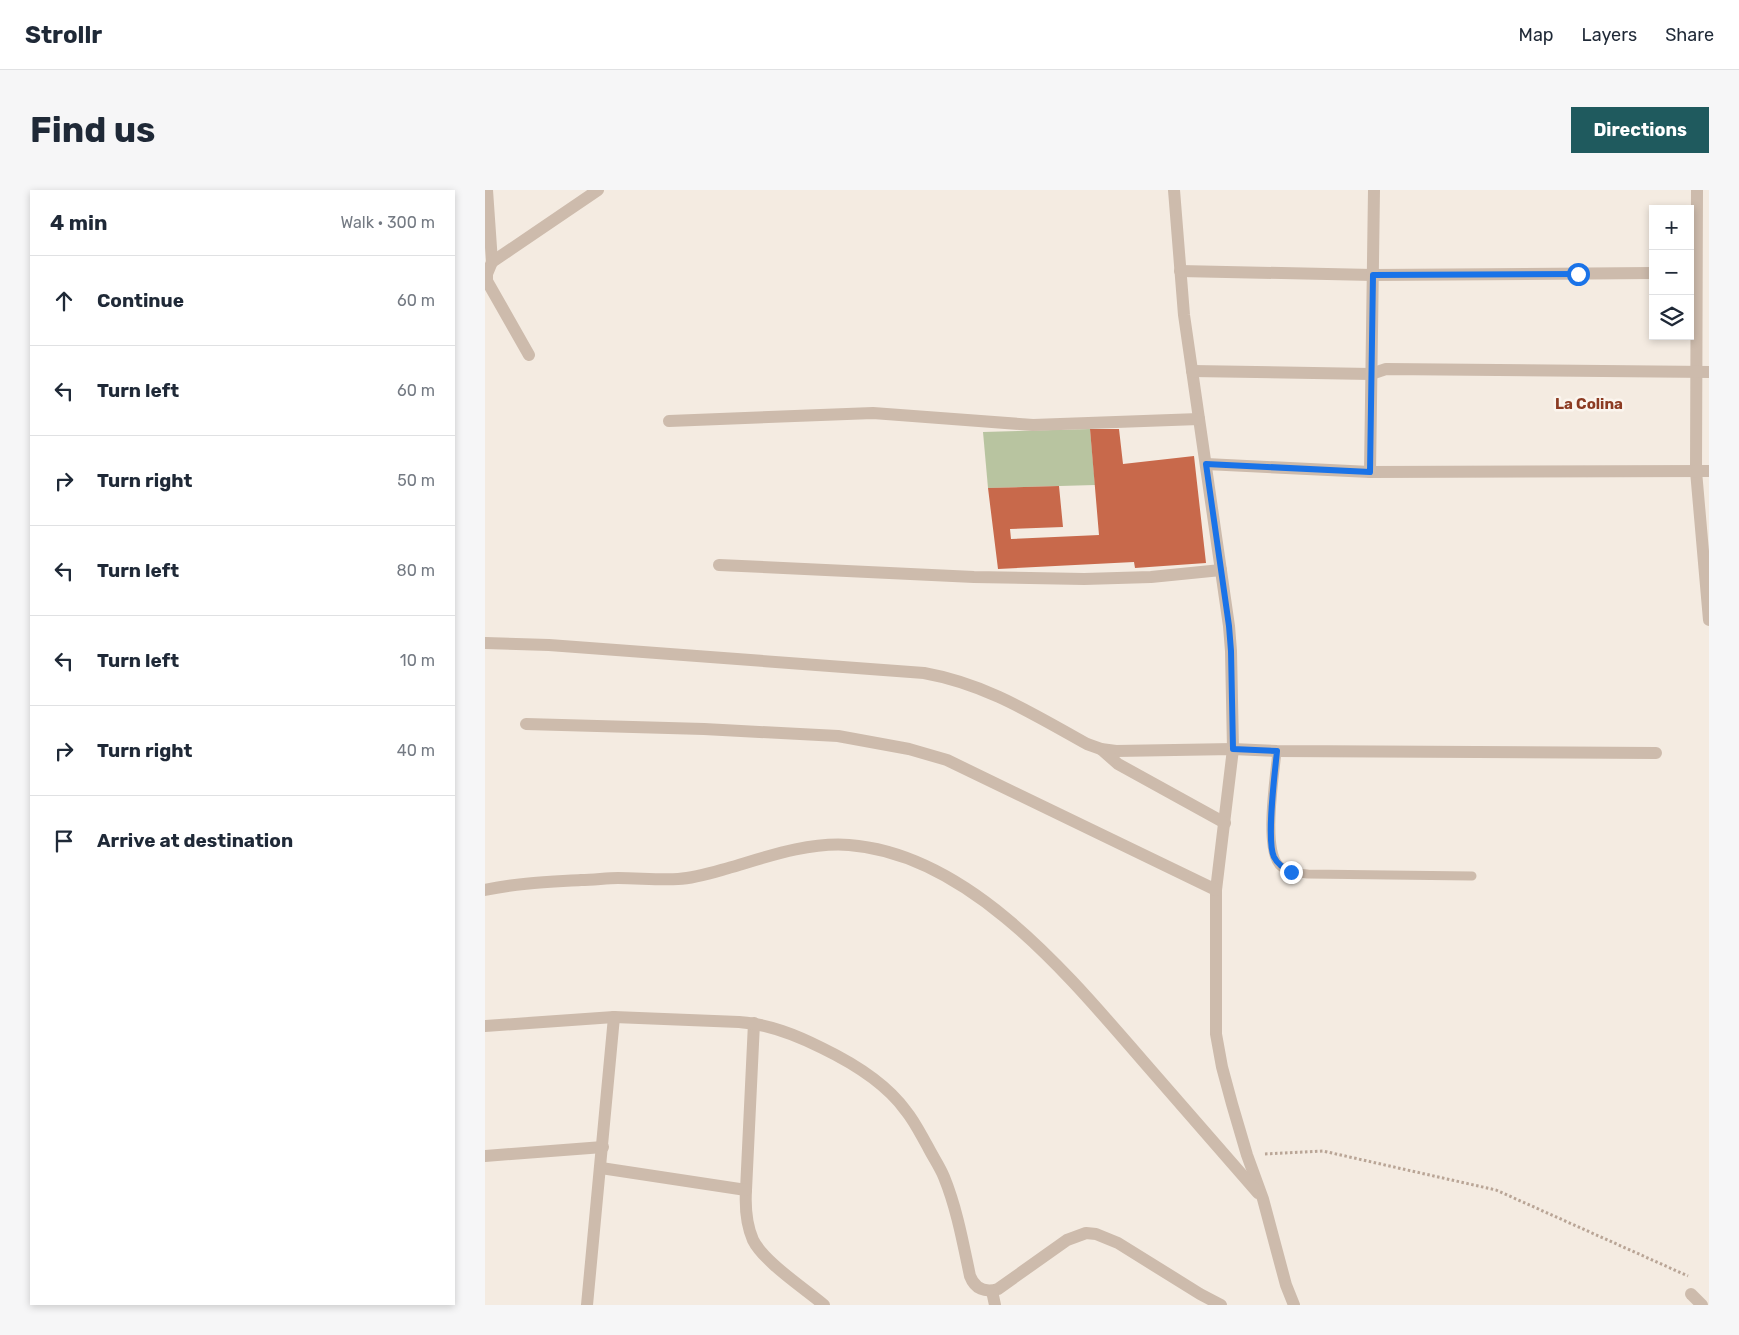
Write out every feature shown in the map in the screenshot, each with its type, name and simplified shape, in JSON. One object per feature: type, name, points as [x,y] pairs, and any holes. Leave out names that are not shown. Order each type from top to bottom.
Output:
[{"type":"street","points":[[487,190],[492,262]]},
{"type":"street","points":[[529,355],[487,282],[489,268],[492,262],[583,194],[598,190]]},
{"type":"street","points":[[1174,190],[1179,271],[1231,651],[1233,749],[1216,890],[1216,1034],[1222,1067],[1247,1155],[1263,1199],[1286,1285],[1294,1305]]},
{"type":"street","points":[[1370,472],[1374,190]]},
{"type":"street","points":[[1697,190],[1703,372],[1696,471],[1707,570],[1709,620]]},
{"type":"street","points":[[1179,271],[1373,275],[1649,273]]},
{"type":"street","points":[[1192,371],[1371,374],[1386,369],[1703,372]]},
{"type":"street","points":[[669,421],[873,413],[1033,425],[1199,419]]},
{"type":"street","points":[[1206,464],[1370,472],[1709,471]]},
{"type":"street","points":[[719,565],[974,577],[1084,579],[1151,577],[1221,570]]},
{"type":"street","points":[[485,643],[568,647],[944,676],[995,694],[1087,744],[1101,749],[1131,752],[1233,749],[1277,751],[1656,753]]},
{"type":"street","points":[[526,724],[704,729],[838,736],[909,749],[947,760],[1216,890]]},
{"type":"street","points":[[1101,749],[1118,764],[1225,823]]},
{"type":"street","points":[[485,890],[521,884],[616,878],[686,878],[705,875],[775,854],[826,846],[872,847],[902,855],[962,885],[999,913],[1039,949],[1088,997],[1263,1199]]},
{"type":"street","points":[[587,1305],[614,1017]]},
{"type":"street","points":[[485,1026],[614,1017],[754,1023],[796,1036],[862,1070],[888,1090],[907,1111],[944,1176],[955,1208],[973,1282],[981,1289],[992,1291],[1005,1285],[1067,1240],[1086,1233],[1096,1234],[1118,1243],[1221,1305]]},
{"type":"street","points":[[754,1023],[745,1209],[748,1225],[753,1240],[772,1263],[824,1305]]},
{"type":"street","points":[[485,1156],[603,1147]]},
{"type":"street","points":[[601,1168],[746,1190]]},
{"type":"street","points":[[992,1291],[995,1305]]},
{"type":"street","points":[[1691,1294],[1702,1305]]},
{"type":"lane","points":[[1277,751],[1270,840],[1273,856],[1280,866],[1291,872],[1307,874],[1472,876]]},
{"type":"path","points":[[1247,1155],[1323,1151],[1496,1190],[1691,1277]]},
{"type":"green space","points":[[1090,429],[1095,485],[988,488],[983,432]]},
{"type":"building","points":[[1090,429],[1119,429],[1123,464],[1194,456],[1206,563],[1135,568],[1134,562],[998,569],[988,488],[1059,486],[1063,527],[1010,529],[1011,539],[1099,535]]},
{"type":"district","name":"La Colina","points":[[1589,404]]},
{"type":"route","points":[[1291,872],[1280,866],[1273,856],[1270,840],[1277,751],[1233,749],[1229,626],[1206,464],[1370,472],[1373,275],[1578,274]]}]
